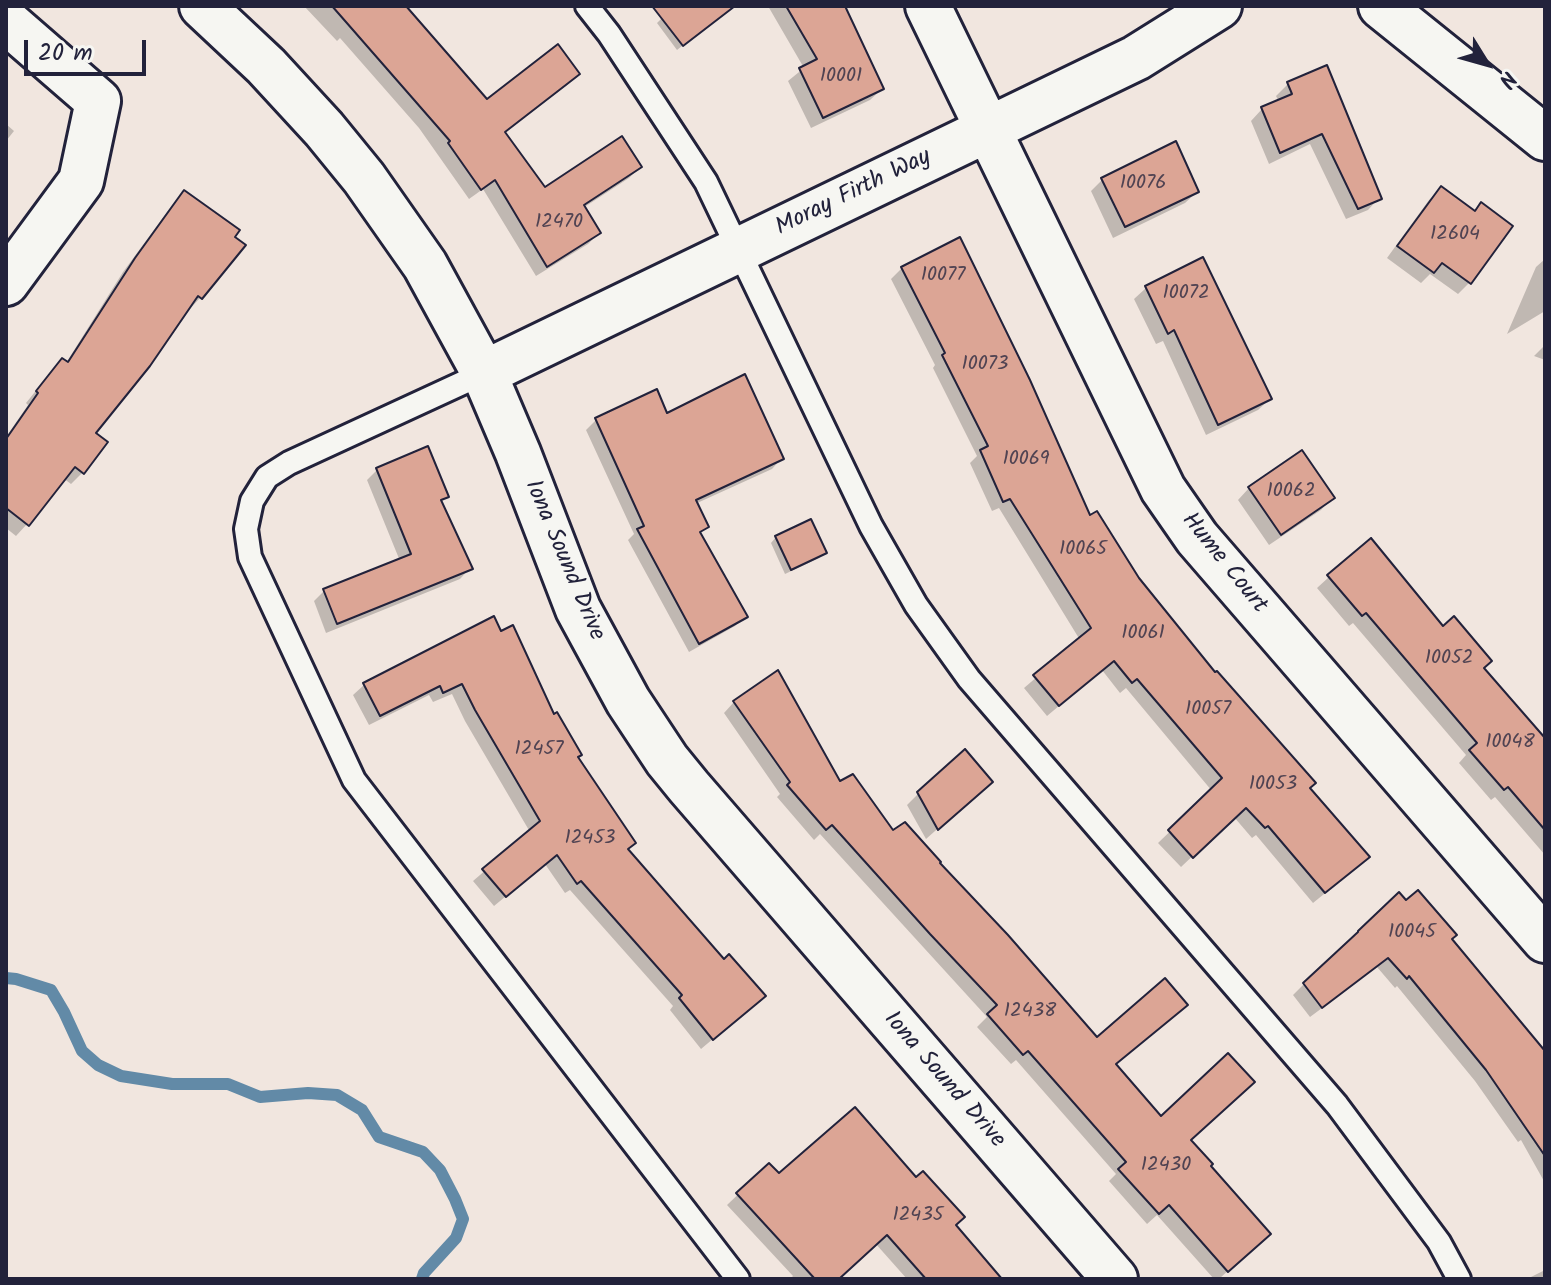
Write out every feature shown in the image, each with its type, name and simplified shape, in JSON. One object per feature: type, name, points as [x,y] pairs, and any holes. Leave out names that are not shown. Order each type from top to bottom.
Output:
[{"type":"street","name":"Iona Sound Drive","points":[[202,6],[266,66],[324,129],[364,178],[425,265],[484,373],[578,609],[628,701],[667,760],[1115,1279]]},
{"type":"street","name":"Hume Court","points":[[928,6],[1163,489],[1197,538],[1545,940]]},
{"type":"street","name":"Moray Firth Way","points":[[484,373],[1136,58],[1219,6]]},
{"type":"street","points":[[1381,6],[1545,138]]},
{"type":"street","points":[[6,21],[98,101],[81,181],[6,283]]},
{"type":"lane","points":[[587,6],[609,34],[706,182],[871,526],[916,605],[969,679],[1337,1105],[1439,1242],[1459,1279]]},
{"type":"lane","points":[[484,373],[289,463],[267,477],[252,501],[246,529],[250,557],[354,780],[738,1279]]},
{"type":"building","points":[[332,6],[406,6],[487,99],[558,44],[580,74],[505,132],[545,187],[622,136],[642,167],[584,205],[601,233],[547,267],[495,180],[481,190],[448,143],[450,141]]},
{"type":"building","points":[[652,6],[735,6],[683,46]]},
{"type":"building","points":[[786,6],[845,6],[884,89],[823,118],[799,68],[817,59]]},
{"type":"building","points":[[1327,65],[1382,199],[1358,209],[1322,134],[1280,153],[1261,107],[1292,94],[1287,82]]},
{"type":"building","points":[[1176,141],[1199,192],[1125,227],[1101,178]]},
{"type":"building","points":[[1441,186],[1475,211],[1481,202],[1513,226],[1471,284],[1442,263],[1434,273],[1397,246]]},
{"type":"building","points":[[184,190],[240,230],[235,237],[246,245],[202,299],[198,296],[150,366],[96,433],[108,442],[84,474],[75,467],[29,526],[6,508],[6,439],[38,393],[36,391],[62,358],[68,362],[135,258]]},
{"type":"building","points":[[960,237],[1030,380],[1090,515],[1097,511],[1139,578],[1215,672],[1316,783],[1310,788],[1370,857],[1325,893],[1268,826],[1265,828],[1246,808],[1193,858],[1168,830],[1222,778],[1137,679],[1132,683],[1114,661],[1059,706],[1033,675],[1091,628],[1010,499],[1003,502],[980,450],[988,446],[901,267]]},
{"type":"building","points":[[1203,257],[1272,399],[1218,425],[1174,330],[1168,334],[1145,286]]},
{"type":"building","points":[[745,374],[784,459],[696,500],[709,527],[700,532],[748,617],[699,644],[637,529],[644,526],[595,418],[657,389],[667,413]]},
{"type":"building","points":[[428,446],[449,497],[441,500],[473,569],[337,624],[323,589],[411,554],[376,468]]},
{"type":"building","points":[[1302,450],[1335,498],[1281,535],[1248,487]]},
{"type":"building","points":[[811,519],[827,553],[791,570],[775,536]]},
{"type":"building","points":[[1371,538],[1443,626],[1454,616],[1492,661],[1484,668],[1545,738],[1545,830],[1508,787],[1504,790],[1469,750],[1477,743],[1366,613],[1362,616],[1327,575]]},
{"type":"building","points":[[494,616],[501,631],[513,625],[554,714],[557,712],[582,755],[578,757],[636,843],[628,849],[724,959],[729,954],[766,996],[713,1040],[679,998],[682,995],[581,881],[577,884],[557,855],[506,897],[482,869],[540,821],[462,684],[443,693],[440,686],[380,716],[363,683]]},
{"type":"building","points":[[778,670],[840,781],[853,774],[893,830],[905,822],[1097,1037],[1165,978],[1188,1005],[1116,1064],[1161,1116],[1228,1053],[1255,1082],[1191,1140],[1271,1234],[1228,1272],[1169,1205],[1159,1214],[1118,1169],[1126,1162],[1028,1051],[1023,1055],[987,1014],[997,1005],[832,825],[826,830],[787,785],[790,782],[733,701]]},
{"type":"building","points":[[965,749],[993,782],[938,830],[917,792]]},
{"type":"building","points":[[1418,890],[1457,935],[1452,939],[1545,1051],[1545,1156],[1486,1070],[1409,976],[1407,979],[1388,958],[1322,1008],[1303,983],[1399,892],[1406,900]]},
{"type":"building","points":[[855,1107],[916,1177],[923,1171],[965,1217],[956,1225],[1002,1279],[926,1279],[887,1235],[839,1279],[815,1279],[736,1193],[769,1163],[779,1173]]},
{"type":"waterway","points":[[6,978],[51,990],[82,1051],[98,1065],[121,1076],[172,1084],[228,1084],[260,1097],[308,1093],[337,1095],[362,1110],[379,1137],[423,1152],[440,1170],[463,1219],[456,1238],[422,1279]]}]
